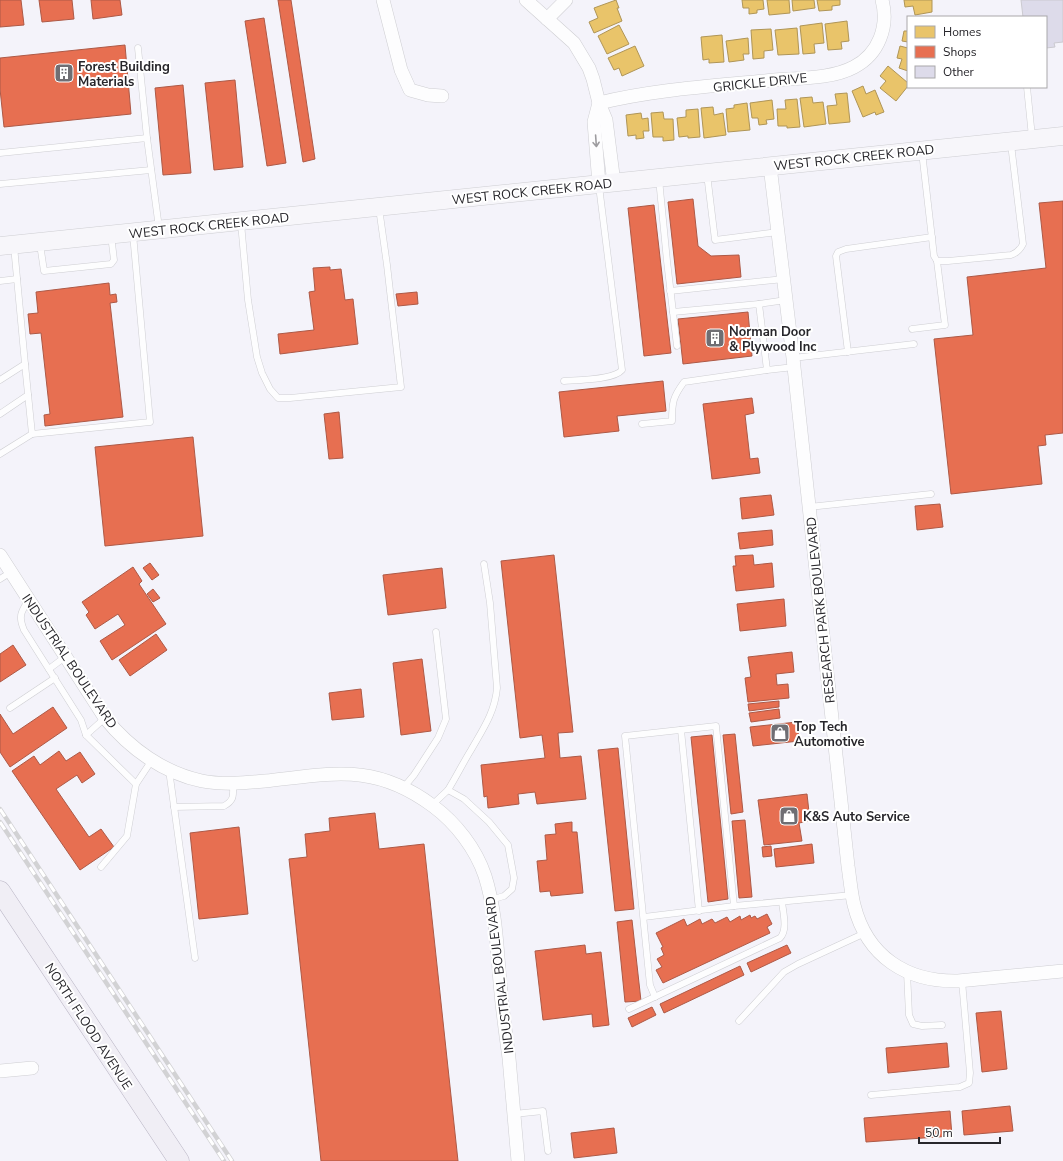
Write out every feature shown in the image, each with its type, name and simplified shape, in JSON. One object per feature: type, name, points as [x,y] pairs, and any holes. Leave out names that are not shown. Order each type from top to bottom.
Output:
[{"type":"main road","name":"WEST ROCK CREEK ROAD","points":[[7,246],[1063,136]]},
{"type":"main road","name":"NORTH FLOOD AVENUE","points":[[0,891],[178,1161]]},
{"type":"street","points":[[383,0],[401,70],[410,90],[428,95],[442,96]]},
{"type":"street","points":[[526,0],[574,43],[584,58],[593,79],[599,102],[606,120],[606,183]]},
{"type":"street","points":[[547,19],[566,0]]},
{"type":"street","name":"GRICKLE DRIVE","points":[[599,102],[656,92],[813,76],[847,71],[872,54],[882,36],[883,6]]},
{"type":"street","name":"RESEARCH PARK BOULEVARD","points":[[770,166],[784,279],[852,895],[856,911],[865,933],[876,950],[885,958],[907,972],[932,980],[962,981],[1063,971]]},
{"type":"street","name":"INDUSTRIAL BOULEVARD","points":[[0,555],[5,575],[29,599],[65,657],[106,718],[122,738],[152,760],[169,770],[202,781],[233,783],[321,774],[353,774],[377,778],[404,788],[432,805],[453,824],[471,848],[484,874],[490,900],[495,927],[518,1161]]},
{"type":"street","points":[[0,1071],[32,1068]]},
{"type":"lane","points":[[138,48],[147,138],[160,230]]},
{"type":"lane","points":[[1027,88],[1032,139]]},
{"type":"lane","points":[[0,153],[147,138]]},
{"type":"lane","points":[[937,260],[948,261],[1011,255],[1017,253],[1021,249],[1023,244],[1011,141]]},
{"type":"lane","points":[[912,329],[945,325],[937,260],[934,256],[922,150]]},
{"type":"lane","points":[[0,184],[152,170]]},
{"type":"lane","points":[[707,173],[715,240],[778,232]]},
{"type":"lane","points":[[659,178],[677,346]]},
{"type":"lane","points":[[564,381],[610,376],[619,374],[622,370],[606,183]]},
{"type":"lane","points":[[240,221],[248,300],[257,357],[262,373],[270,389],[278,398],[321,396],[401,387],[379,207]]},
{"type":"lane","points":[[0,454],[32,434],[150,422],[132,232]]},
{"type":"lane","points":[[39,242],[44,271],[113,264],[114,260],[111,235]]},
{"type":"lane","points":[[848,352],[836,256],[838,252],[846,249],[932,237]]},
{"type":"lane","points":[[7,246],[17,279],[32,434]]},
{"type":"lane","points":[[0,280],[17,279]]},
{"type":"lane","points":[[670,291],[784,279]]},
{"type":"lane","points":[[673,312],[786,300]]},
{"type":"lane","points":[[759,304],[767,370]]},
{"type":"lane","points":[[642,424],[672,421],[672,403],[677,391],[684,382],[767,370],[793,362],[848,352],[914,344]]},
{"type":"lane","points":[[0,380],[25,364]]},
{"type":"lane","points":[[0,414],[28,395]]},
{"type":"lane","points":[[809,508],[931,494]]},
{"type":"lane","points":[[432,805],[448,790],[484,730],[496,702],[497,688],[490,603],[484,564]]},
{"type":"lane","points":[[29,599],[21,612],[20,620],[24,630],[81,720],[86,735],[136,784]]},
{"type":"lane","points":[[404,788],[438,738],[446,720],[436,632]]},
{"type":"lane","points":[[49,669],[65,657]]},
{"type":"lane","points":[[10,708],[55,678]]},
{"type":"lane","points":[[86,735],[106,718]]},
{"type":"lane","points":[[655,997],[650,985],[625,736],[716,726],[734,906]]},
{"type":"lane","points":[[681,730],[699,910]]},
{"type":"lane","points":[[101,867],[127,836],[136,784],[152,760]]},
{"type":"lane","points":[[169,770],[195,958]]},
{"type":"lane","points":[[174,807],[224,806],[230,803],[233,797],[233,783]]},
{"type":"lane","points":[[448,790],[464,799],[490,822],[508,845],[514,878],[512,889],[504,896],[490,900]]},
{"type":"lane","points":[[644,917],[734,906],[852,895]]},
{"type":"lane","points":[[629,1010],[780,938],[784,933],[782,902]]},
{"type":"lane","points":[[739,1021],[784,972],[865,933]]},
{"type":"lane","points":[[907,972],[909,1015],[913,1024],[922,1026],[942,1025]]},
{"type":"lane","points":[[871,1096],[960,1088],[969,1083],[970,1073],[962,981]]},
{"type":"lane","points":[[514,1114],[544,1111],[548,1151]]},
{"type":"building: Homes","points":[[616,0],[619,8],[617,8],[622,21],[594,33],[589,22],[598,18],[594,8]]},
{"type":"building: Homes","points":[[742,0],[763,0],[764,9],[757,10],[757,13],[749,14],[749,8],[743,8]]},
{"type":"building: Homes","points":[[767,0],[789,0],[790,13],[769,15]]},
{"type":"building: Homes","points":[[792,0],[814,0],[815,8],[793,11]]},
{"type":"building: Homes","points":[[817,0],[840,0],[840,5],[832,6],[832,10],[819,11]]},
{"type":"building: Homes","points":[[904,0],[932,0],[932,12],[915,15],[913,6],[905,7]]},
{"type":"building: Homes","points":[[847,21],[849,41],[841,42],[842,49],[828,50],[825,24]]},
{"type":"building: Homes","points":[[822,23],[824,43],[814,44],[815,53],[803,54],[800,26]]},
{"type":"building: Homes","points":[[619,25],[629,44],[607,54],[598,36]]},
{"type":"building: Homes","points":[[797,28],[799,54],[778,55],[775,30]]},
{"type":"building: Homes","points":[[771,29],[773,50],[764,51],[764,58],[753,59],[751,30]]},
{"type":"building: Homes","points":[[904,31],[907,31],[907,42],[902,41]]},
{"type":"building: Homes","points":[[722,35],[724,62],[709,63],[709,59],[703,60],[701,37]]},
{"type":"building: Homes","points":[[748,38],[749,54],[743,54],[744,60],[729,62],[726,41]]},
{"type":"building: Homes","points":[[635,46],[644,66],[622,76],[619,68],[614,70],[608,58]]},
{"type":"building: Homes","points":[[900,46],[907,48],[907,71],[899,68],[902,59],[897,58]]},
{"type":"building: Homes","points":[[888,66],[907,82],[907,87],[896,101],[880,88],[886,81],[880,76]]},
{"type":"building: Homes","points":[[863,86],[866,94],[875,90],[884,112],[876,115],[875,112],[863,117],[852,91]]},
{"type":"building: Homes","points":[[847,93],[850,122],[829,124],[827,106],[837,105],[835,94]]},
{"type":"building: Homes","points":[[812,97],[813,103],[823,102],[826,124],[804,127],[800,98]]},
{"type":"building: Homes","points":[[797,99],[800,127],[787,128],[787,126],[778,126],[777,109],[786,109],[785,100]]},
{"type":"building: Homes","points":[[772,100],[774,119],[766,120],[767,124],[759,125],[758,118],[752,118],[750,103]]},
{"type":"building: Homes","points":[[747,103],[750,130],[728,132],[726,109],[734,108],[734,105]]},
{"type":"building: Homes","points":[[713,107],[714,115],[723,113],[726,135],[704,138],[701,108]]},
{"type":"building: Homes","points":[[698,109],[700,137],[679,137],[677,118],[686,117],[686,110]]},
{"type":"building: Homes","points":[[663,112],[664,119],[673,119],[674,140],[663,141],[663,137],[653,137],[651,113]]},
{"type":"building: Homes","points":[[641,113],[642,119],[648,118],[649,131],[643,131],[644,138],[636,139],[636,135],[628,136],[626,115]]},
{"type":"building: Shops","points":[[0,0],[21,0],[24,25],[0,27]]},
{"type":"building: Shops","points":[[39,0],[72,0],[74,19],[42,22]]},
{"type":"building: Shops","points":[[91,0],[120,0],[122,15],[93,19]]},
{"type":"building: Shops","points":[[278,0],[291,0],[315,159],[303,162]]},
{"type":"building: Shops","points":[[264,18],[286,163],[267,166],[245,21]]},
{"type":"building: Shops","name":"Forest Building Materials","points":[[125,45],[131,114],[4,127],[0,89],[0,58]]},
{"type":"building: Shops","points":[[235,80],[243,167],[214,170],[205,83]]},
{"type":"building: Shops","points":[[183,85],[191,173],[163,175],[155,88]]},
{"type":"building: Shops","points":[[693,199],[698,246],[711,256],[739,255],[741,277],[677,284],[668,202]]},
{"type":"building: Shops","points":[[1063,201],[1063,433],[1045,435],[1046,445],[1038,446],[1042,484],[951,494],[934,339],[973,335],[967,277],[1046,268],[1039,203]]},
{"type":"building: Shops","points":[[654,205],[671,353],[644,356],[628,208]]},
{"type":"building: Shops","points":[[330,267],[330,270],[341,269],[345,300],[353,299],[358,344],[280,354],[278,334],[314,330],[309,292],[315,291],[313,268]]},
{"type":"building: Shops","points":[[109,283],[110,295],[116,294],[117,302],[110,303],[123,417],[45,426],[44,415],[50,414],[41,333],[30,334],[28,314],[38,313],[36,292]]},
{"type":"building: Shops","points":[[417,292],[418,304],[398,306],[396,294]]},
{"type":"building: Shops","name":"Norman Door & Plywood Inc","points":[[748,312],[752,356],[683,364],[678,319]]},
{"type":"building: Shops","points":[[663,381],[666,411],[617,416],[619,431],[564,437],[559,392]]},
{"type":"building: Shops","points":[[752,398],[754,413],[745,415],[750,459],[758,458],[760,473],[712,479],[703,404]]},
{"type":"building: Shops","points":[[339,412],[343,458],[329,459],[324,414]]},
{"type":"building: Shops","points":[[193,437],[203,536],[105,546],[95,447]]},
{"type":"building: Shops","points":[[771,495],[774,515],[742,519],[740,498]]},
{"type":"building: Shops","points":[[940,504],[943,527],[917,530],[915,506]]},
{"type":"building: Shops","points":[[772,530],[773,545],[740,549],[738,533]]},
{"type":"building: Shops","points":[[554,555],[573,732],[558,733],[560,758],[581,756],[586,799],[537,804],[535,792],[518,794],[519,804],[488,808],[487,796],[484,797],[481,765],[545,758],[542,735],[520,738],[501,561]]},
{"type":"building: Shops","points":[[753,555],[754,565],[772,563],[774,587],[736,591],[733,566],[736,566],[735,556]]},
{"type":"building: Shops","points":[[150,563],[159,575],[152,580],[143,568]]},
{"type":"building: Shops","points":[[133,567],[142,581],[139,584],[166,624],[112,660],[100,641],[125,625],[118,614],[95,629],[86,615],[89,612],[82,602]]},
{"type":"building: Shops","points":[[442,568],[446,608],[388,615],[383,575]]},
{"type":"building: Shops","points":[[153,589],[160,598],[153,602],[147,594]]},
{"type":"building: Shops","points":[[784,599],[786,626],[740,631],[737,604]]},
{"type":"building: Shops","points":[[156,634],[167,650],[130,676],[119,660]]},
{"type":"building: Shops","points":[[13,645],[26,665],[0,682],[0,654]]},
{"type":"building: Shops","points":[[792,652],[794,672],[776,674],[777,685],[788,684],[789,698],[748,702],[745,678],[751,677],[748,657]]},
{"type":"building: Shops","points":[[422,659],[431,731],[401,735],[393,663]]},
{"type":"building: Shops","points":[[361,689],[364,717],[332,720],[329,693]]},
{"type":"building: Shops","points":[[779,701],[779,707],[749,711],[748,704]]},
{"type":"building: Shops","points":[[53,707],[67,728],[10,767],[0,752],[0,714],[13,734]]},
{"type":"building: Shops","points":[[779,709],[780,718],[751,722],[749,713]]},
{"type":"building: Shops","points":[[797,722],[799,741],[753,746],[750,727]]},
{"type":"building: Shops","points":[[735,734],[743,812],[731,814],[723,735]]},
{"type":"building: Shops","points":[[712,735],[728,899],[708,902],[691,737]]},
{"type":"building: Shops","points":[[618,748],[634,909],[615,911],[598,750]]},
{"type":"building: Shops","points":[[59,751],[66,761],[80,752],[95,774],[82,783],[77,775],[56,789],[89,837],[101,829],[114,847],[80,870],[12,771],[34,756],[40,765]]},
{"type":"building: Shops","points":[[807,794],[810,821],[799,823],[802,841],[764,845],[758,800]]},
{"type":"building: Shops","points":[[375,813],[379,849],[424,844],[458,1161],[321,1161],[289,859],[307,857],[305,834],[330,831],[329,818]]},
{"type":"building: Shops","points":[[745,820],[752,897],[739,898],[732,821]]},
{"type":"building: Shops","points":[[572,822],[572,832],[577,832],[583,893],[551,896],[550,891],[540,892],[537,861],[547,860],[545,835],[556,834],[555,824]]},
{"type":"building: Shops","points":[[239,827],[248,914],[199,919],[190,833]]},
{"type":"building: Shops","points":[[812,844],[814,863],[776,867],[774,849]]},
{"type":"building: Shops","points":[[771,846],[772,856],[763,857],[762,847]]},
{"type":"building: Shops","points":[[767,914],[772,924],[767,927],[770,933],[663,983],[656,970],[662,967],[657,959],[664,955],[661,948],[663,947],[656,933],[684,919],[687,926],[700,919],[702,924],[712,919],[715,923],[727,917],[730,922],[740,916],[741,920],[750,915],[751,918],[755,916],[757,919]]},
{"type":"building: Shops","points":[[632,920],[641,1001],[625,1002],[617,922]]},
{"type":"building: Shops","points":[[585,945],[586,954],[601,952],[609,1025],[593,1027],[592,1014],[543,1020],[535,951]]},
{"type":"building: Shops","points":[[787,945],[791,953],[751,972],[747,963]]},
{"type":"building: Shops","points":[[740,966],[744,975],[664,1013],[660,1004]]},
{"type":"building: Shops","points":[[652,1007],[656,1015],[632,1027],[628,1018]]},
{"type":"building: Shops","points":[[1001,1011],[1007,1069],[982,1072],[976,1013]]},
{"type":"building: Shops","points":[[947,1043],[949,1067],[888,1073],[886,1048]]},
{"type":"building: Shops","points":[[1010,1106],[1013,1131],[964,1135],[962,1111]]},
{"type":"building: Shops","points":[[950,1111],[952,1136],[866,1142],[864,1118]]},
{"type":"building: Shops","points":[[614,1128],[617,1153],[574,1158],[571,1133]]},
{"type":"building: Other","points":[[1021,0],[1063,0],[1063,42],[1054,43],[1055,47],[1047,48],[1047,16],[1023,16]]},
{"type":"railway","points":[[0,809],[232,1161]]},
{"type":"railway","points":[[0,822],[224,1161]]},
{"type":"place","name":"Forest Building Materials","points":[[64,73]]},
{"type":"place","name":"Norman Door & Plywood Inc","points":[[715,338]]},
{"type":"place","name":"Top Tech Automotive","points":[[780,733]]},
{"type":"place","name":"K&S Auto Service","points":[[789,816]]}]
